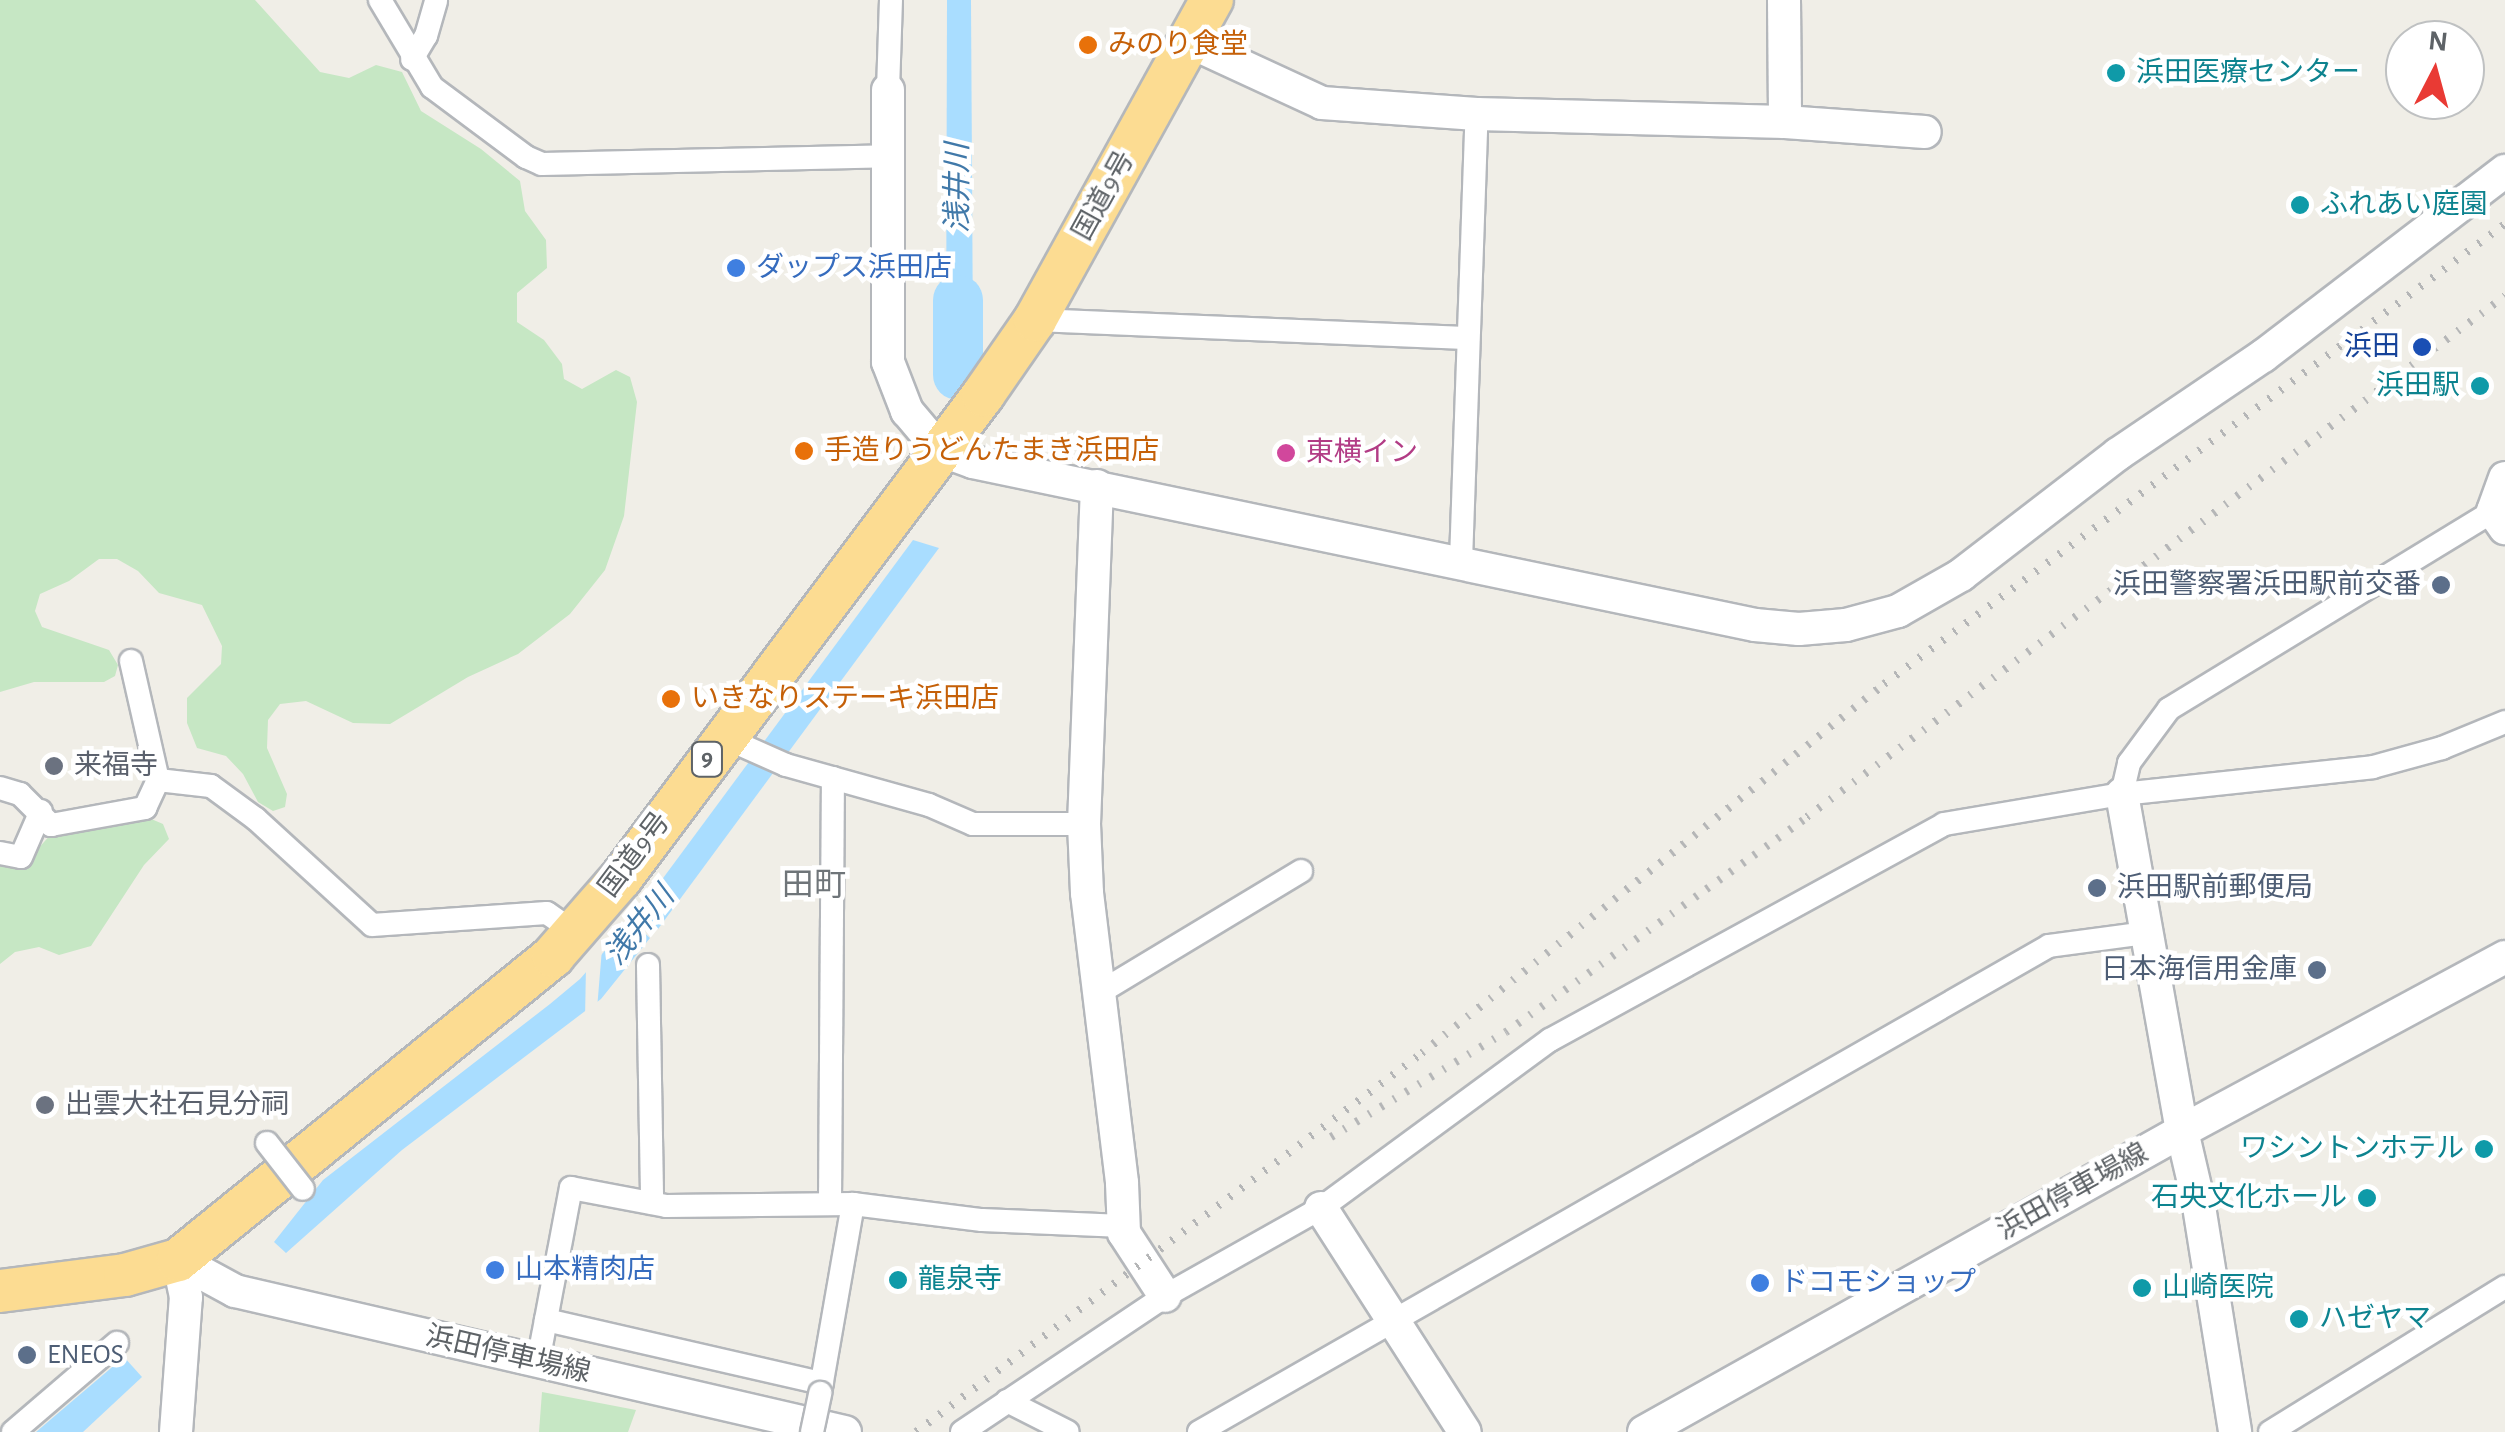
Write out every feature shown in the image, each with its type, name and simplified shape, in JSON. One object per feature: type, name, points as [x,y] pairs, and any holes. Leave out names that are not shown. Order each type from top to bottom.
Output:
[{"type":"highway","name":"国道9号","points":[[0,1291],[124,1275],[178,1260],[553,956],[738,743],[940,450],[1035,320],[1212,0]]},
{"type":"street","points":[[380,0],[412,59],[445,100],[542,164],[888,156]]},
{"type":"street","points":[[412,59],[426,36],[436,0]]},
{"type":"street","points":[[891,0],[891,378],[907,411],[940,450],[973,462],[1756,625],[1799,629],[1846,625],[1898,610],[1960,575],[2118,454],[2263,356],[2505,171]]},
{"type":"street","points":[[1784,0],[1785,122]]},
{"type":"street","points":[[1190,42],[1322,103],[1477,114],[1785,122],[1925,132]]},
{"type":"street","points":[[1462,562],[1477,114]]},
{"type":"street","points":[[1035,320],[1468,338]]},
{"type":"street","points":[[2235,1432],[2198,1200],[2182,1132],[2122,794],[2129,763],[2168,709],[2499,519],[2505,478]]},
{"type":"street","points":[[1097,486],[1084,824],[1122,1183],[1123,1226],[1132,1247],[1165,1296]]},
{"type":"street","points":[[0,788],[20,794],[52,825],[145,808],[158,780],[131,661]]},
{"type":"street","points":[[962,1432],[1165,1296],[1322,1208],[1550,1040],[1944,824],[2122,794],[2373,767],[2442,748],[2505,722]]},
{"type":"street","points":[[738,743],[786,765],[929,805],[973,824],[1084,824]]},
{"type":"street","points":[[812,1432],[821,1388],[842,1203],[833,778]]},
{"type":"street","points":[[158,780],[211,786],[256,819],[372,925],[547,913],[574,932]]},
{"type":"street","points":[[0,853],[20,857],[41,812]]},
{"type":"street","points":[[1099,993],[1301,871]]},
{"type":"street","points":[[1199,1432],[2049,946],[2147,933]]},
{"type":"street","name":"浜田停車場線","points":[[1644,1432],[2182,1132],[2505,958]]},
{"type":"street","points":[[648,966],[652,1203]]},
{"type":"street","points":[[266,1143],[303,1188]]},
{"type":"street","points":[[538,1362],[571,1188],[652,1203],[842,1203],[982,1220],[1123,1226]]},
{"type":"street","points":[[1322,1208],[1465,1432]]},
{"type":"street","points":[[176,1432],[186,1296],[178,1260]]},
{"type":"street","name":"浜田停車場線","points":[[178,1260],[235,1291],[845,1432]]},
{"type":"street","points":[[2270,1432],[2505,1287]]},
{"type":"street","points":[[546,1320],[821,1388]]},
{"type":"street","points":[[13,1432],[117,1343]]},
{"type":"street","points":[[1007,1401],[1068,1432]]},
{"type":"green space","points":[[0,0],[255,0],[320,72],[349,78],[376,65],[402,72],[421,111],[481,149],[520,181],[525,211],[546,240],[547,268],[517,293],[517,322],[544,340],[562,364],[564,379],[582,389],[616,370],[630,377],[637,402],[624,516],[605,570],[570,614],[518,654],[468,677],[390,724],[353,723],[306,701],[280,704],[268,720],[267,748],[287,794],[285,807],[273,811],[258,802],[243,774],[226,756],[197,748],[187,723],[187,698],[221,664],[222,646],[202,605],[159,593],[138,571],[117,559],[99,559],[69,581],[40,594],[35,611],[42,627],[109,650],[118,665],[115,676],[104,682],[34,682],[0,692]]},
{"type":"green space","points":[[142,815],[163,824],[169,839],[144,865],[91,946],[59,955],[39,947],[15,952],[0,964],[0,863],[35,852],[53,832]]},
{"type":"green space","points":[[542,1392],[636,1410],[628,1432],[539,1432]]},
{"type":"water","points":[[947,0],[971,0],[973,344],[946,382]]},
{"type":"water","points":[[913,540],[939,548],[658,929],[638,912]]},
{"type":"water","points":[[631,921],[650,938],[601,999],[402,1150],[286,1253],[274,1242],[323,1180],[580,979]]},
{"type":"water","points":[[124,1357],[142,1377],[83,1432],[36,1432]]},
{"type":"pier","points":[[602,949],[597,1009],[585,1019],[586,966]]},
{"type":"waterway","name":"浅井川","points":[[958,300],[958,375]]},
{"type":"railway","points":[[916,1432],[1422,1053],[1884,684],[2505,224]]},
{"type":"railway","points":[[1331,1137],[1506,1032],[1807,817],[2505,296]]},
{"type":"place","name":"みのり食堂","points":[[1088,45]]},
{"type":"place","name":"浜田医療センター","points":[[2116,73]]},
{"type":"place","name":"ふれあい庭園","points":[[2300,205]]},
{"type":"place","name":"ダップス浜田店","points":[[736,268]]},
{"type":"place","name":"浜田","points":[[2422,347]]},
{"type":"place","name":"浜田駅","points":[[2480,386]]},
{"type":"place","name":"手造りうどんたまき浜田店","points":[[804,451]]},
{"type":"place","name":"東横イン","points":[[1286,453]]},
{"type":"place","name":"浜田警察署浜田駅前交番","points":[[2441,585]]},
{"type":"place","name":"いきなりステーキ浜田店","points":[[671,699]]},
{"type":"place","name":"来福寺","points":[[54,766]]},
{"type":"place","name":"浜田駅前郵便局","points":[[2097,888]]},
{"type":"place","name":"日本海信用金庫","points":[[2317,970]]},
{"type":"place","name":"出雲大社石見分祠","points":[[45,1105]]},
{"type":"place","name":"ワシントンホテル","points":[[2484,1149]]},
{"type":"place","name":"石央文化ホール","points":[[2367,1198]]},
{"type":"place","name":"山本精肉店","points":[[495,1270]]},
{"type":"place","name":"龍泉寺","points":[[898,1280]]},
{"type":"place","name":"ドコモショップ","points":[[1760,1283]]},
{"type":"place","name":"山崎医院","points":[[2142,1288]]},
{"type":"place","name":"ハゼヤマ","points":[[2299,1319]]},
{"type":"place","name":"ENEOS","points":[[27,1355]]},
{"type":"district","name":"田町","points":[[814,885]]}]
